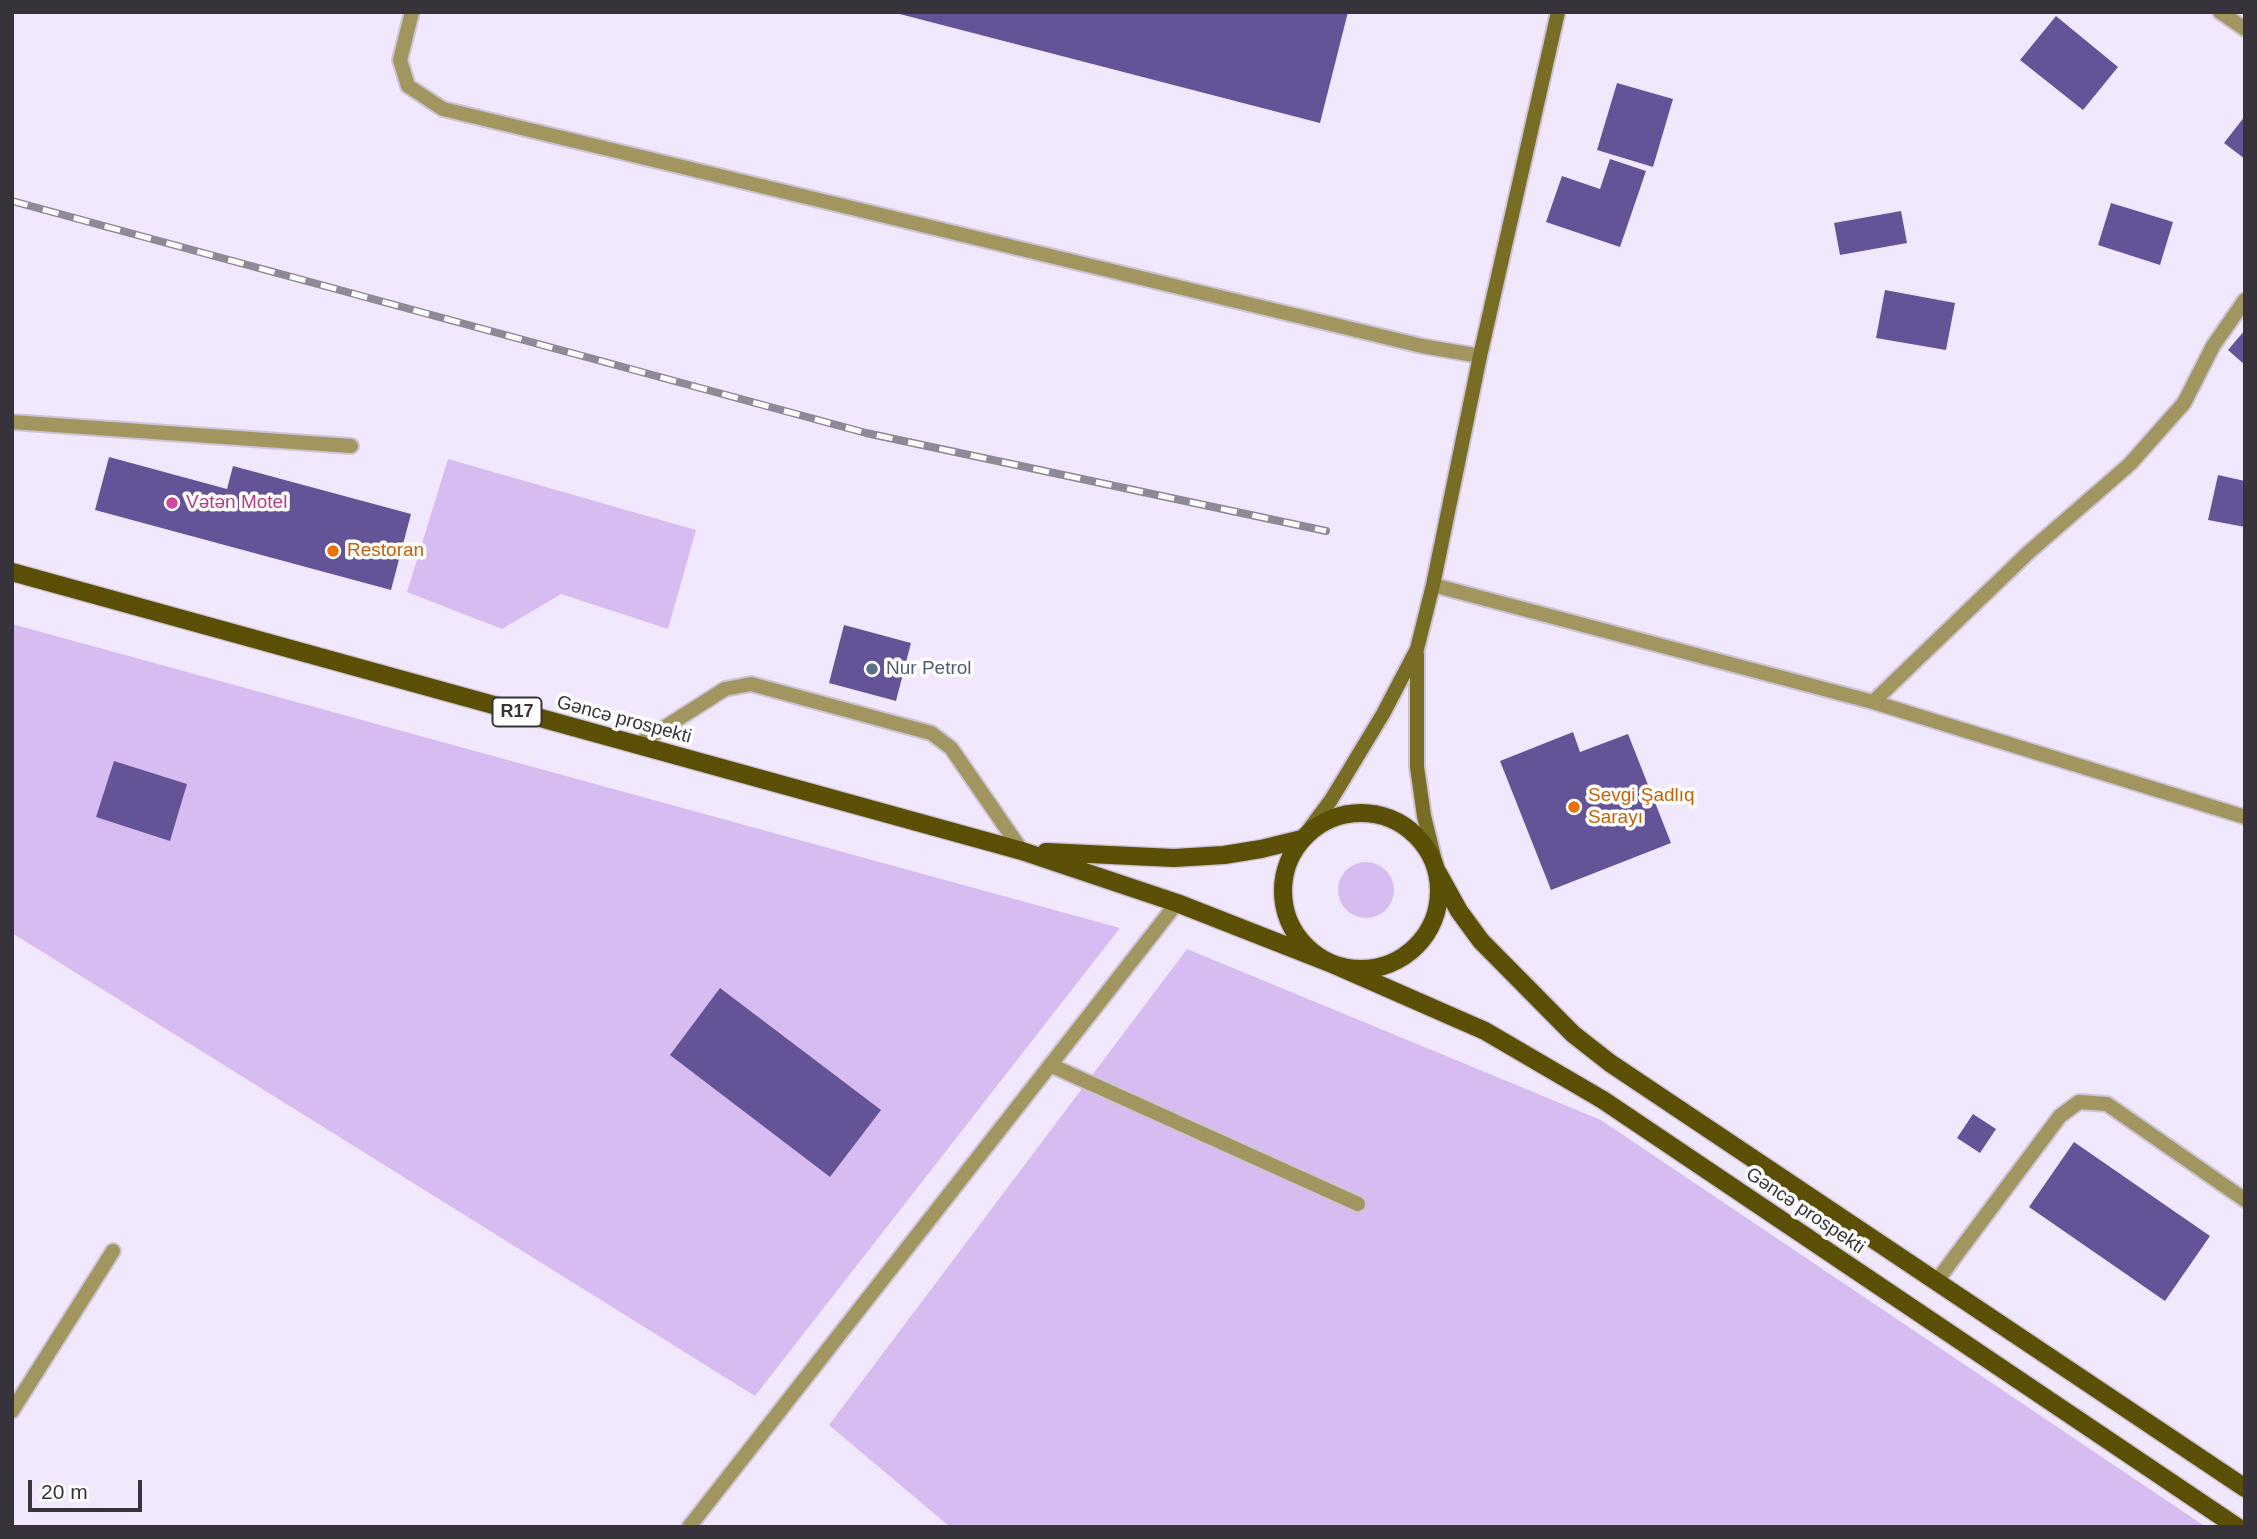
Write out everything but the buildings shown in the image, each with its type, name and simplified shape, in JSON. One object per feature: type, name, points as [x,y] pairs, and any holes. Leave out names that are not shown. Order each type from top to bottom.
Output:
[{"type":"main road","points":[[1330,963],[1309,950],[1293,930],[1285,907],[1283,883],[1289,859],[1331,800],[1383,715],[1417,649],[1558,12]]},
{"type":"main road","name":"Gəncə prospekti","points":[[12,572],[1022,851]]},
{"type":"main road","points":[[1022,851],[1177,903],[1330,963],[1354,969],[1379,967],[1401,959],[1420,943],[1433,922],[1440,898],[1438,873],[1424,816],[1417,767],[1417,649]]},
{"type":"main road","points":[[1022,851],[1174,858],[1224,855],[1302,839],[1321,823],[1344,814],[1369,812],[1393,818],[1413,832],[1429,851],[1438,873]]},
{"type":"main road","name":"Gəncə prospekti","points":[[1438,873],[1459,911],[1481,941],[1573,1034],[1610,1063],[2245,1488]]},
{"type":"main road","name":"Gəncə prospekti","points":[[1330,963],[1485,1031],[1604,1100],[2236,1527]]},
{"type":"street","points":[[412,12],[400,60],[408,86],[443,109],[1422,346],[1480,356]]},
{"type":"street","points":[[2220,12],[2245,29]]},
{"type":"street","points":[[1873,702],[2029,552],[2130,464],[2184,403],[2213,346],[2245,300]]},
{"type":"street","points":[[12,422],[351,446]]},
{"type":"street","points":[[1433,585],[1873,702],[2245,817]]},
{"type":"street","points":[[637,745],[725,689],[751,684],[918,729],[931,733],[951,748],[1022,851]]},
{"type":"street","points":[[689,1527],[1177,903]]},
{"type":"street","points":[[1051,1065],[1358,1204]]},
{"type":"street","points":[[1936,1282],[2060,1116],[2079,1102],[2107,1104],[2245,1200]]},
{"type":"street","points":[[12,1411],[113,1251]]},
{"type":"shaded area","points":[[448,459],[696,530],[668,629],[561,594],[502,629],[407,592]]},
{"type":"shaded area","points":[[12,624],[1120,928],[755,1396],[12,933]]},
{"type":"shaded area","points":[[1366,862],[1377,864],[1386,870],[1392,879],[1392,901],[1386,910],[1377,916],[1366,918],[1355,916],[1346,910],[1340,901],[1338,890],[1340,879],[1346,870],[1355,864]]},
{"type":"shaded area","points":[[1187,949],[1601,1120],[2206,1527],[950,1527],[829,1425]]},
{"type":"railway","points":[[12,201],[866,433],[1326,531]]},
{"type":"place","name":"Vətən Motel","points":[[172,503]]},
{"type":"place","name":"Restoran","points":[[333,551]]},
{"type":"place","name":"Nur Petrol","points":[[872,669]]},
{"type":"place","name":"Sevgi Şadlıq Sarayı","points":[[1574,807]]}]
